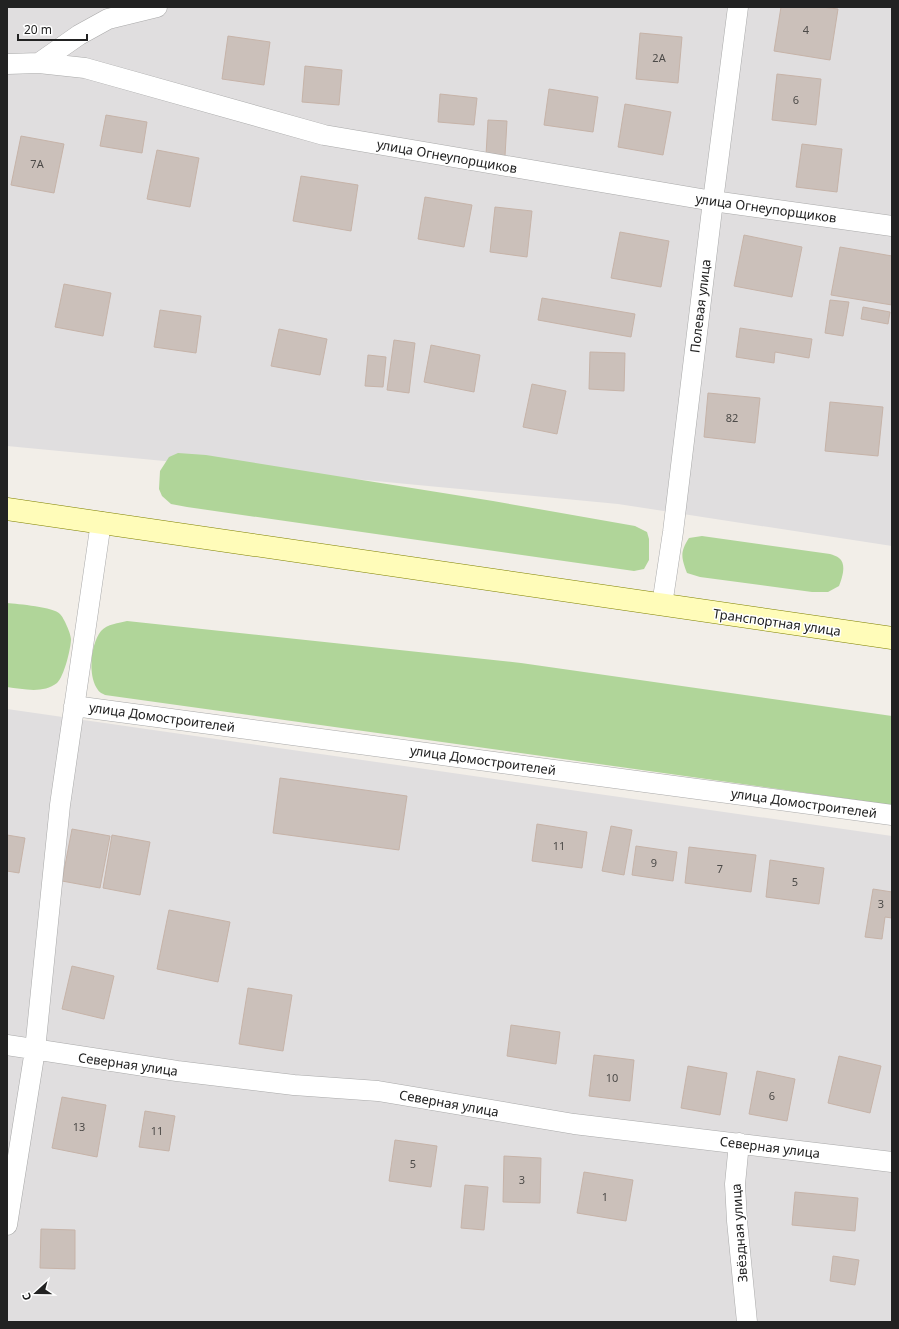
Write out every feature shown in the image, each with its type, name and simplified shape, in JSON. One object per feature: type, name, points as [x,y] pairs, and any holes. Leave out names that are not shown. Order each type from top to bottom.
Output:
[{"type":"main road","name":"Транспортная улица","points":[[7,509],[892,638]]},
{"type":"street","points":[[39,63],[78,35],[108,19],[157,7]]},
{"type":"street","name":"Полевая улица","points":[[662,605],[674,524],[738,7]]},
{"type":"street","name":"улица Огнеупорщиков","points":[[7,64],[39,63],[85,68],[324,135],[713,201],[892,226]]},
{"type":"street","points":[[7,1225],[36,1050],[60,806],[101,522]]},
{"type":"street","name":"улица Домостроителей","points":[[74,706],[892,814]]},
{"type":"street","name":"Северная улица","points":[[7,1045],[177,1071],[294,1085],[378,1091],[574,1124],[892,1162]]},
{"type":"street","name":"Звёздная улица","points":[[739,1144],[735,1184],[741,1319]]},
{"type":"shaded area","points":[[7,7],[892,7],[892,546],[618,504],[7,446]]},
{"type":"shaded area","points":[[7,709],[892,836],[892,1322],[7,1322]]},
{"type":"green space","points":[[178,453],[206,455],[493,501],[635,526],[647,532],[649,539],[649,560],[644,569],[634,571],[171,504],[162,496],[159,489],[160,471],[169,457]]},
{"type":"green space","points":[[702,536],[830,554],[837,557],[843,564],[843,571],[839,586],[828,592],[812,592],[700,577],[687,573],[682,555],[684,547],[689,538]]},
{"type":"green space","points":[[7,603],[51,609],[60,614],[69,630],[71,637],[70,649],[62,675],[57,683],[46,689],[26,690],[7,687]]},
{"type":"green space","points":[[127,621],[521,663],[892,716],[892,805],[105,695],[99,691],[92,677],[91,668],[95,643],[101,631],[106,627]]},
{"type":"building","points":[[781,7],[822,7],[838,9],[830,60],[774,51]]},
{"type":"building","points":[[640,33],[682,37],[678,83],[636,79]]},
{"type":"building","points":[[228,36],[270,42],[264,85],[222,79]]},
{"type":"building","points":[[305,66],[342,70],[339,105],[302,102]]},
{"type":"building","points":[[777,74],[821,79],[816,125],[772,120]]},
{"type":"building","points":[[549,89],[598,97],[593,132],[544,125]]},
{"type":"building","points":[[440,94],[477,98],[474,125],[438,122]]},
{"type":"building","points":[[625,104],[671,112],[663,155],[618,147]]},
{"type":"building","points":[[106,115],[147,122],[142,153],[100,146]]},
{"type":"building","points":[[488,120],[507,121],[505,156],[486,155]]},
{"type":"building","points":[[21,136],[64,144],[54,193],[11,185]]},
{"type":"building","points":[[802,144],[842,149],[837,192],[796,187]]},
{"type":"building","points":[[157,150],[199,158],[190,207],[147,199]]},
{"type":"building","points":[[301,176],[358,185],[351,231],[293,221]]},
{"type":"building","points":[[425,197],[472,205],[464,247],[418,239]]},
{"type":"building","points":[[495,207],[532,211],[527,257],[490,252]]},
{"type":"building","points":[[620,232],[669,241],[661,287],[611,278]]},
{"type":"building","points":[[744,235],[802,247],[792,297],[734,286]]},
{"type":"building","points":[[840,247],[892,256],[892,305],[831,295]]},
{"type":"building","points":[[64,284],[111,293],[103,336],[55,327]]},
{"type":"building","points":[[542,298],[635,314],[631,337],[538,320]]},
{"type":"building","points":[[830,300],[849,302],[843,336],[825,333]]},
{"type":"building","points":[[863,307],[890,312],[888,324],[861,319]]},
{"type":"building","points":[[160,310],[201,316],[196,353],[154,347]]},
{"type":"building","points":[[740,328],[812,339],[809,358],[775,352],[774,363],[736,357]]},
{"type":"building","points":[[279,329],[327,339],[320,375],[271,366]]},
{"type":"building","points":[[394,340],[415,343],[409,393],[387,390]]},
{"type":"building","points":[[431,345],[480,355],[474,392],[424,382]]},
{"type":"building","points":[[590,352],[625,353],[624,391],[589,389]]},
{"type":"building","points":[[368,355],[386,357],[383,387],[365,386]]},
{"type":"building","points":[[532,384],[566,391],[557,434],[523,427]]},
{"type":"building","points":[[708,393],[760,398],[755,443],[704,437]]},
{"type":"building","points":[[830,402],[883,407],[878,456],[825,451]]},
{"type":"building","points":[[280,778],[407,796],[399,850],[273,833]]},
{"type":"building","points":[[537,824],[587,832],[582,868],[532,861]]},
{"type":"building","points":[[611,826],[632,830],[624,875],[602,871]]},
{"type":"building","points":[[72,829],[110,836],[100,888],[62,881]]},
{"type":"building","points":[[7,835],[25,838],[19,873],[7,871]]},
{"type":"building","points":[[112,835],[150,842],[140,895],[103,888]]},
{"type":"building","points":[[636,846],[677,852],[673,881],[632,875]]},
{"type":"building","points":[[689,847],[756,855],[751,892],[685,883]]},
{"type":"building","points":[[770,860],[824,868],[819,904],[766,897]]},
{"type":"building","points":[[873,889],[892,892],[892,918],[885,917],[882,939],[865,937]]},
{"type":"building","points":[[169,910],[230,922],[218,982],[157,969]]},
{"type":"building","points":[[72,966],[114,976],[104,1019],[62,1009]]},
{"type":"building","points":[[248,988],[292,995],[283,1051],[239,1044]]},
{"type":"building","points":[[511,1025],[560,1032],[556,1064],[507,1056]]},
{"type":"building","points":[[594,1055],[634,1060],[630,1101],[589,1096]]},
{"type":"building","points":[[839,1056],[881,1066],[870,1113],[828,1103]]},
{"type":"building","points":[[688,1066],[727,1073],[720,1115],[681,1108]]},
{"type":"building","points":[[757,1071],[795,1079],[787,1121],[749,1114]]},
{"type":"building","points":[[62,1097],[106,1105],[97,1157],[52,1148]]},
{"type":"building","points":[[145,1111],[175,1116],[169,1151],[139,1147]]},
{"type":"building","points":[[395,1140],[437,1146],[431,1187],[389,1181]]},
{"type":"building","points":[[504,1156],[541,1158],[540,1203],[503,1202]]},
{"type":"building","points":[[584,1172],[633,1180],[626,1221],[577,1213]]},
{"type":"building","points":[[465,1185],[488,1187],[484,1230],[461,1228]]},
{"type":"building","points":[[795,1192],[858,1198],[855,1231],[792,1225]]},
{"type":"building","points":[[41,1229],[75,1230],[75,1269],[40,1268]]},
{"type":"building","points":[[833,1256],[859,1260],[855,1285],[830,1281]]}]
